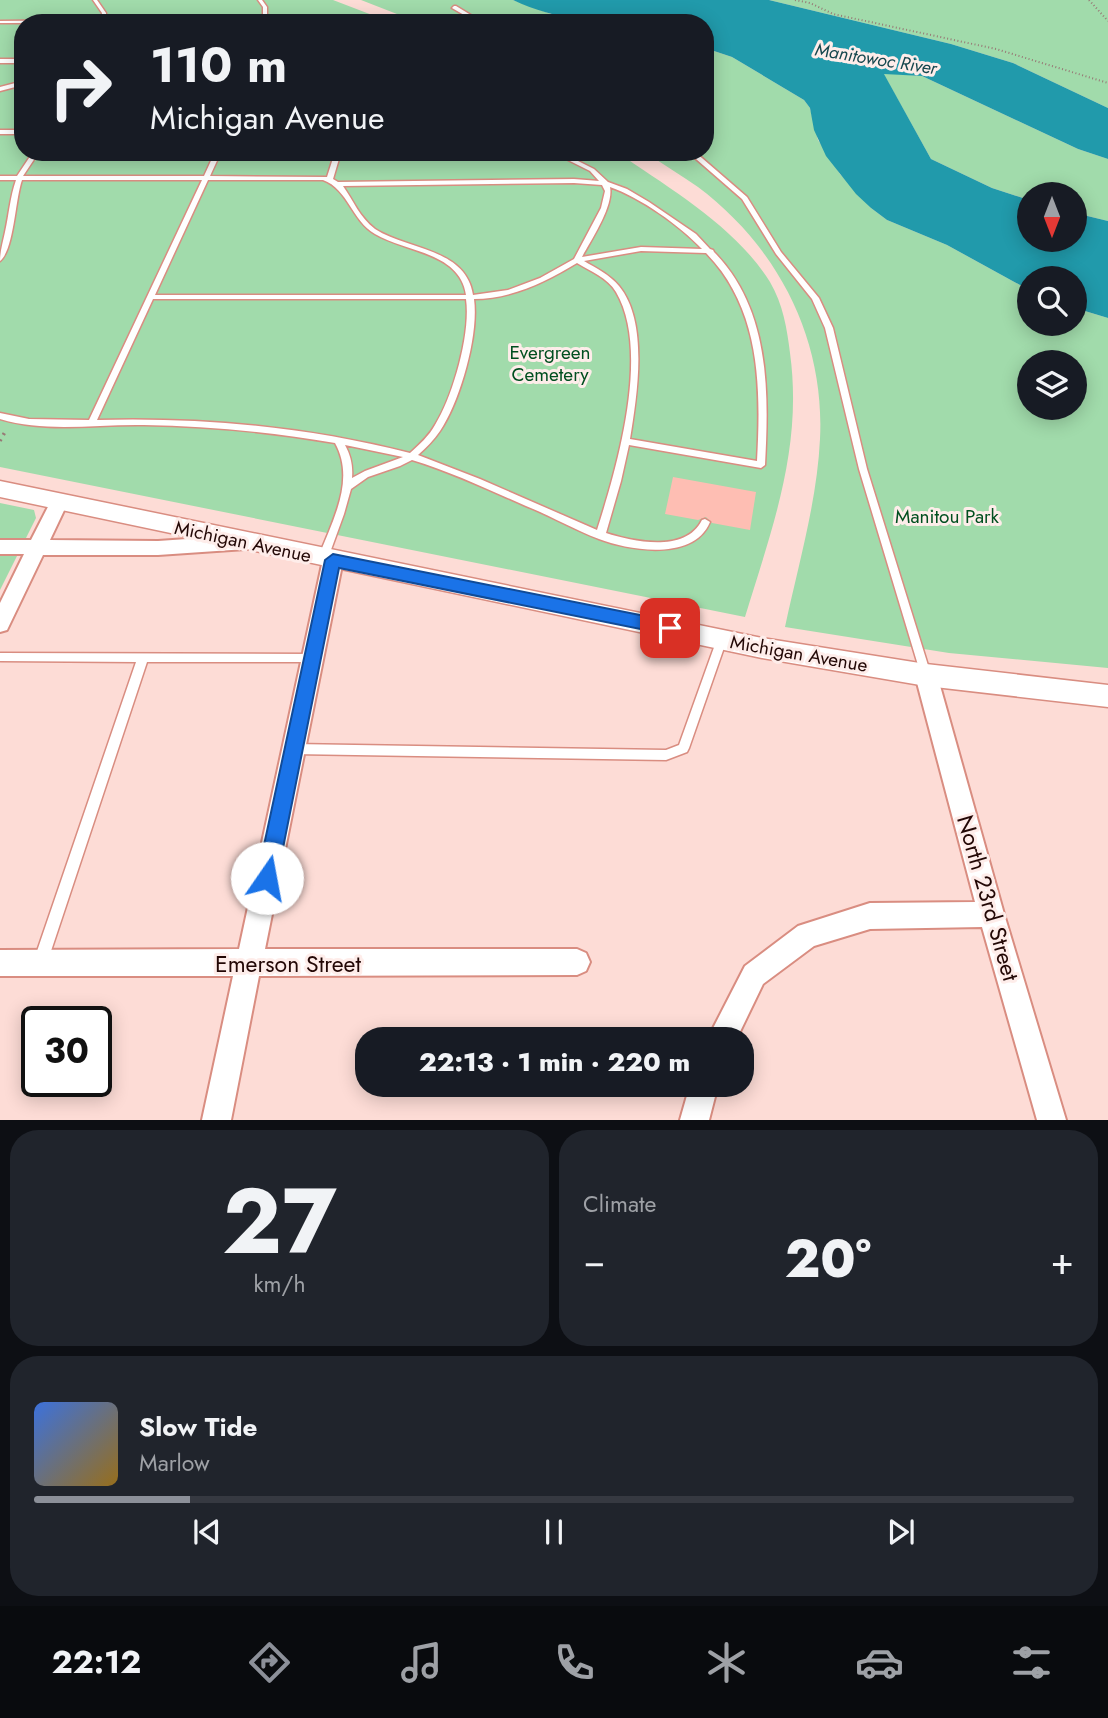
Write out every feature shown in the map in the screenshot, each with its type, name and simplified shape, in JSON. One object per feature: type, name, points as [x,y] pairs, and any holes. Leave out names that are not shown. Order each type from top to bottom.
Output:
[{"type":"street","name":"Michigan Avenue","points":[[0,489],[722,639],[926,675],[1108,696]]},
{"type":"street","points":[[0,624],[60,502]]},
{"type":"street","points":[[0,547],[158,548],[246,542]]},
{"type":"street","points":[[216,1119],[312,658],[328,559]]},
{"type":"street","name":"North 23rd Street","points":[[926,675],[991,914],[1052,1119]]},
{"type":"street","points":[[728,1027],[754,975],[807,935],[870,915],[991,914]]},
{"type":"street","name":"Emerson Street","points":[[0,963],[577,962]]},
{"type":"street","points":[[694,1119],[700,1097]]},
{"type":"lane","points":[[454,7],[466,14]]},
{"type":"lane","points":[[0,259],[9,240],[10,219],[19,178],[30,161]]},
{"type":"lane","points":[[92,422],[214,161]]},
{"type":"lane","points":[[330,179],[335,161]]},
{"type":"lane","points":[[574,161],[592,170],[605,183],[666,216],[711,251],[733,279],[751,318],[757,342],[762,403],[761,465],[625,442]]},
{"type":"lane","points":[[702,161],[745,198],[778,253],[815,299],[829,328],[863,469],[926,675]]},
{"type":"lane","points":[[0,178],[303,176],[330,179],[338,184],[365,226],[379,235],[445,259],[462,274],[468,283],[471,297],[466,343],[443,420],[411,457],[369,473],[346,488]]},
{"type":"lane","points":[[338,184],[605,183]]},
{"type":"lane","points":[[577,260],[607,200],[605,183]]},
{"type":"lane","points":[[151,297],[471,297],[495,295],[526,286],[577,260],[629,249],[711,251]]},
{"type":"lane","points":[[577,260],[612,282],[620,291],[629,316],[633,364],[625,442],[617,483],[600,536]]},
{"type":"lane","points":[[0,416],[22,422],[247,426],[337,440],[411,457],[536,506],[600,536],[639,546],[672,544],[698,535],[705,522]]},
{"type":"lane","points":[[328,559],[346,488],[349,461],[345,449],[337,440]]},
{"type":"lane","points":[[293,749],[666,755],[683,748],[722,639]]},
{"type":"lane","points":[[0,657],[312,658]]},
{"type":"lane","points":[[40,963],[143,657]]},
{"type":"path","points":[[795,0],[810,3],[833,14],[996,50],[1108,83]]},
{"type":"path","points":[[1089,0],[1108,22]]},
{"type":"green space","name":"Evergreen Cemetery","points":[[0,0],[333,0],[370,14],[14,14],[14,161],[630,161],[700,210],[739,243],[770,282],[786,326],[793,388],[789,455],[775,519],[745,617],[0,467]]},
{"type":"green space","points":[[361,0],[513,0],[551,14],[397,14]]},
{"type":"green space","points":[[769,0],[1108,0],[1108,108],[1013,63],[951,44]]},
{"type":"green space","name":"Manitou Park","points":[[714,51],[732,57],[804,100],[810,108],[818,140],[840,174],[871,208],[887,220],[947,245],[1017,283],[1017,336],[1087,336],[1087,312],[1108,318],[1108,668],[949,653],[785,627],[811,510],[818,463],[819,402],[814,366],[805,331],[791,298],[752,238],[698,187],[659,161],[714,161]]},
{"type":"green space","points":[[883,73],[922,76],[1078,149],[1108,159],[1108,221],[1087,216],[1087,182],[1017,182],[1017,196],[992,188],[931,159]]},
{"type":"green space","points":[[0,503],[34,510],[36,518],[0,590]]},
{"type":"water","name":"Manitowoc River","points":[[513,0],[769,0],[951,44],[1013,63],[1108,108],[1108,159],[1078,149],[922,76],[884,74],[931,159],[992,188],[1017,196],[1017,252],[1087,252],[1087,216],[1108,221],[1108,318],[1087,312],[1087,266],[1017,266],[1017,283],[947,245],[887,220],[871,208],[856,194],[826,156],[814,130],[810,108],[804,100],[732,57],[714,51],[714,14],[553,14]]},
{"type":"building","points":[[673,477],[756,492],[750,530],[712,523],[706,517],[698,520],[665,514]]},
{"type":"route","points":[[267,878],[333,560],[670,628]]}]
